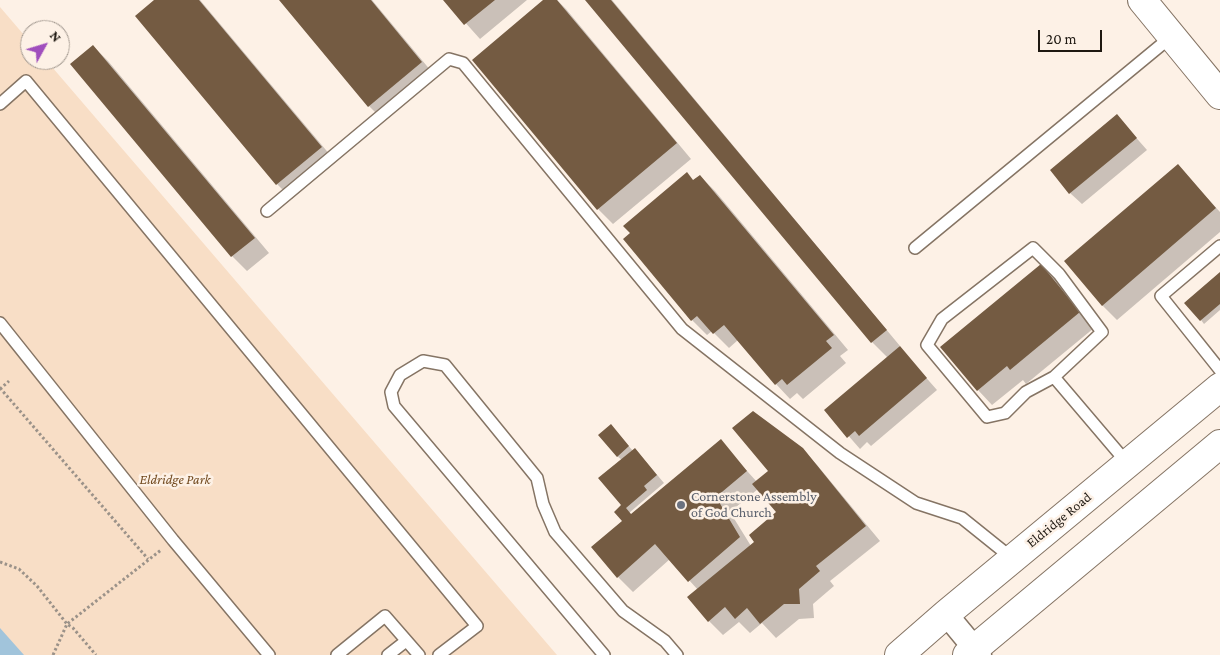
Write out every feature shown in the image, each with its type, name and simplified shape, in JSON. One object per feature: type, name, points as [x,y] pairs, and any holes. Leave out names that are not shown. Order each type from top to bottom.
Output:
[{"type":"main road","points":[[1142,0],[1220,96]]},
{"type":"main road","name":"Eldridge Road","points":[[899,655],[1220,387]]},
{"type":"main road","points":[[974,653],[1220,444]]},
{"type":"street","points":[[946,614],[974,653]]},
{"type":"lane","points":[[916,248],[1172,36]]},
{"type":"lane","points":[[266,211],[449,59],[464,63],[682,329],[840,453],[916,503],[962,518],[1013,559]]},
{"type":"lane","points":[[0,104],[26,81],[477,626],[439,655]]},
{"type":"lane","points":[[1220,246],[1161,296],[1220,370]]},
{"type":"lane","points":[[1033,248],[1059,274],[1102,332],[1054,377],[1026,392],[1004,413],[987,416],[928,345],[942,319],[1033,248]]},
{"type":"lane","points":[[0,322],[173,540],[269,655]]},
{"type":"lane","points":[[604,655],[394,406],[391,392],[400,375],[423,361],[445,365],[537,478],[544,504],[556,532],[623,612],[665,641],[677,655]]},
{"type":"lane","points":[[1054,377],[1128,464]]},
{"type":"lane","points":[[337,655],[385,616],[419,655]]},
{"type":"lane","points":[[388,655],[406,641]]},
{"type":"path","points":[[9,382],[0,388],[148,559]]},
{"type":"path","points":[[53,655],[67,624],[173,540]]},
{"type":"path","points":[[0,562],[19,569],[96,655]]},
{"type":"green space","name":"Eldridge Park","points":[[0,7],[20,30],[20,70],[55,70],[557,655],[0,655]]},
{"type":"water","points":[[0,628],[24,655],[0,655]]},
{"type":"building","points":[[154,0],[199,0],[322,147],[276,185],[135,16]]},
{"type":"building","points":[[279,0],[371,0],[422,62],[368,107]]},
{"type":"building","points":[[443,0],[495,0],[464,25]]},
{"type":"building","points":[[543,0],[557,0],[677,143],[597,210],[472,60]]},
{"type":"building","points":[[585,0],[611,0],[887,330],[871,343]]},
{"type":"building","points":[[93,45],[255,238],[231,257],[70,64]]},
{"type":"building","points":[[1117,114],[1137,138],[1069,194],[1050,170]]},
{"type":"building","points":[[1178,164],[1216,208],[1102,306],[1064,261]]},
{"type":"building","points":[[687,172],[693,180],[700,175],[834,335],[826,341],[832,348],[787,385],[782,379],[775,385],[724,325],[713,334],[697,316],[691,321],[623,239],[630,233],[623,226]]},
{"type":"building","points":[[1041,264],[1080,312],[1010,370],[1007,366],[977,391],[940,347]]},
{"type":"building","points":[[1220,272],[1220,304],[1200,321],[1184,303]]},
{"type":"building","points":[[900,346],[927,378],[859,436],[855,431],[847,438],[824,410]]},
{"type":"building","points":[[753,411],[803,448],[866,526],[816,566],[820,571],[799,589],[800,604],[784,604],[760,624],[747,608],[735,619],[725,607],[708,622],[687,597],[754,542],[749,535],[776,512],[752,484],[768,471],[732,428]]},
{"type":"building","points":[[611,424],[629,446],[617,457],[598,435]]},
{"type":"building","name":"Cornerstone Assembly of God Church","points":[[721,439],[747,471],[716,497],[740,537],[688,582],[655,544],[617,578],[591,547],[622,521],[614,512],[621,505],[598,478],[635,448],[657,475],[644,486],[647,490],[626,508],[631,514]]},
{"type":"place","name":"Cornerstone Assembly of God Church","points":[[681,505]]}]
